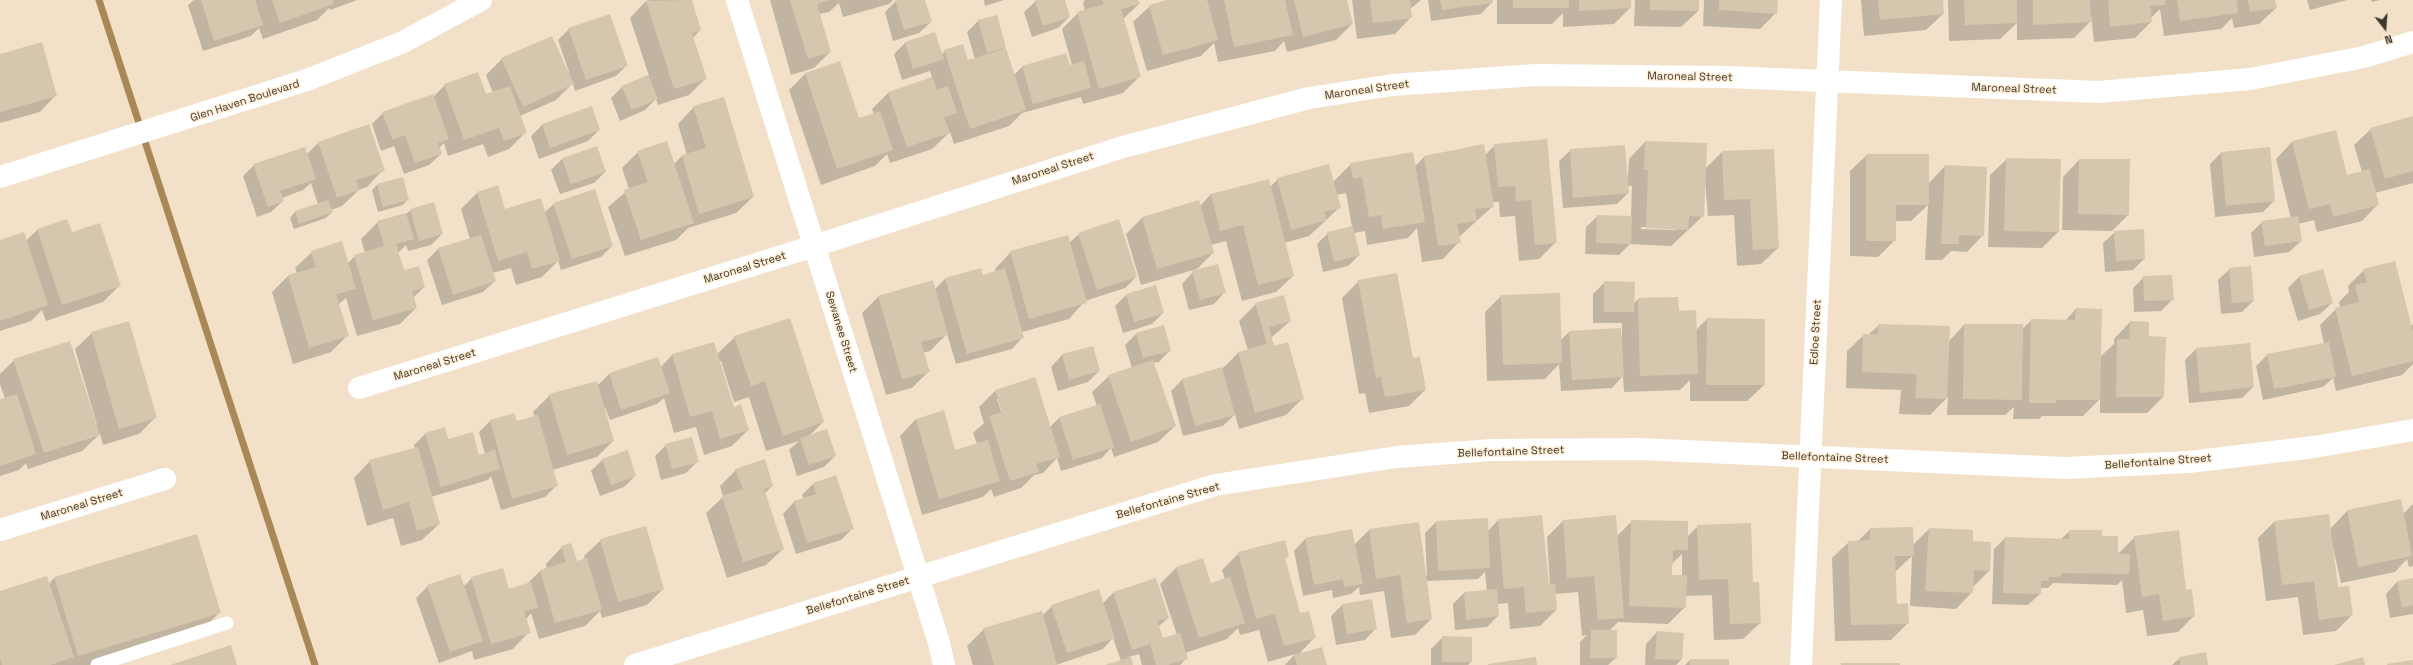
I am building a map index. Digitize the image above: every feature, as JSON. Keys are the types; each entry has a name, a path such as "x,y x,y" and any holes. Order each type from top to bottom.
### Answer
{"street":[{"name":"Glen Haven Boulevard","path":"0,177 186,120 307,80 403,42 481,0"},
{"name":"Sewanee Street","path":"737,0 939,643 944,665"},
{"name":"Edloe Street","path":"1801,665 1809,457 1829,82 1831,0"},
{"name":"Maroneal Street","path":"359,388 814,246 1123,147 1309,98 1392,85 1536,75 1726,77 2099,92 2250,79 2364,57 2413,42"},
{"name":"Bellefontaine Street","path":"635,665 1215,485 1397,457 1492,450 1632,449 2073,467 2189,462 2314,447 2413,430"},
{"name":"Maroneal Street","path":"0,530 165,479"}],"lane":[{"path":"97,665 227,623"}],"building":[{"path":"201,0 255,0 263,25 214,41"},
{"path":"272,0 333,0 334,4 280,23"},
{"path":"692,0 701,30 692,33 707,79 674,89 646,1"},
{"path":"790,0 830,0 817,4 831,52 808,59"},
{"path":"895,0 925,0 932,22 904,30"},
{"path":"1035,0 1065,0 1070,17 1043,26"},
{"path":"1102,0 1138,0 1140,4 1121,9 1141,77 1099,89 1077,12 1104,4"},
{"path":"1167,0 1207,0 1218,40 1163,55 1149,5"},
{"path":"1224,0 1285,0 1293,35 1234,47"},
{"path":"1294,0 1347,0 1353,24 1303,37"},
{"path":"1370,0 1410,0 1412,18 1373,23"},
{"path":"1440,0 1493,0 1493,3 1442,10"},
{"path":"1513,0 1569,0 1569,8 1513,8"},
{"path":"1579,0 1631,0 1631,8 1579,11"},
{"path":"1650,0 1699,0 1699,11 1650,10"},
{"path":"1719,0 1778,0 1777,14 1719,10"},
{"path":"1878,0 1943,0 1944,14 1880,20"},
{"path":"1964,0 2017,0 2017,23 1965,25"},
{"path":"2033,0 2090,0 2091,22 2033,25"},
{"path":"2108,0 2165,0 2165,5 2150,6 2152,22 2110,27"},
{"path":"2177,0 2237,0 2238,13 2180,21"},
{"path":"2248,0 2275,0 2277,8 2250,12"},
{"path":"610,14 628,66 586,80 568,28"},
{"path":"997,15 1006,47 987,53 978,20"},
{"path":"935,32 944,59 913,69 905,42"},
{"path":"552,36 574,84 523,107 501,58"},
{"path":"42,42 57,96 0,112 0,54"},
{"path":"963,44 968,60 1006,48 1026,110 970,129 944,50"},
{"path":"1066,53 1070,65 1084,61 1091,88 1033,104 1022,66"},
{"path":"840,61 859,118 880,111 893,150 837,169 805,73"},
{"path":"478,72 486,94 510,86 527,133 504,141 499,128 464,140 444,84"},
{"path":"648,75 658,99 632,110 621,86"},
{"path":"932,77 937,90 948,86 957,113 944,117 950,133 907,147 888,92"},
{"path":"433,94 449,139 438,143 442,154 415,163 405,135 393,140 382,112"},
{"path":"724,97 754,197 699,214 682,155 706,148 693,106"},
{"path":"592,106 600,130 550,148 542,124"},
{"path":"2413,116 2413,171 2385,179 2370,128"},
{"path":"369,124 385,171 356,180 359,190 337,198 318,142"},
{"path":"2336,130 2347,175 2370,169 2379,205 2333,217 2330,204 2309,209 2292,141"},
{"path":"1547,139 1557,243 1535,245 1531,200 1516,201 1515,186 1498,187 1494,144"},
{"path":"667,141 694,223 641,240 624,190 648,182 637,151"},
{"path":"1645,141 1707,143 1704,217 1689,216 1688,230 1646,228 1648,170 1644,170"},
{"path":"1484,144 1494,207 1475,209 1477,221 1457,224 1461,243 1438,246 1424,156"},
{"path":"1625,145 1629,193 1573,198 1570,149"},
{"path":"597,146 606,172 571,184 562,158"},
{"path":"305,147 316,179 280,191 284,201 268,207 253,164"},
{"path":"2270,147 2275,201 2226,206 2221,152"},
{"path":"1774,149 1779,248 1753,250 1750,199 1724,200 1722,151"},
{"path":"1413,152 1425,222 1383,229 1381,215 1369,217 1362,177 1353,179 1350,163"},
{"path":"1866,154 1929,154 1929,205 1896,205 1896,241 1866,241"},
{"path":"2006,158 2061,159 2059,232 2004,231"},
{"path":"2079,159 2130,159 2129,215 2078,214"},
{"path":"1329,164 1341,208 1324,212 1327,220 1291,230 1277,178"},
{"path":"1945,165 1987,167 1984,236 1959,235 1959,244 1941,244"},
{"path":"403,177 409,200 383,207 377,184"},
{"path":"1269,179 1294,276 1258,285 1243,225 1220,231 1211,194"},
{"path":"498,185 505,209 541,198 560,261 532,269 527,252 498,261 477,192"},
{"path":"595,189 613,246 572,259 553,203"},
{"path":"328,200 333,212 299,224 295,211"},
{"path":"1199,200 1214,253 1157,269 1142,217"},
{"path":"434,202 443,234 419,241 410,209"},
{"path":"406,213 414,239 396,244 404,270 419,266 425,287 412,291 417,308 373,320 354,255 384,246 377,221"},
{"path":"1597,215 1632,216 1631,244 1596,243"},
{"path":"2298,216 2302,241 2265,246 2261,221"},
{"path":"67,219 72,232 100,223 121,286 62,305 37,229"},
{"path":"1119,219 1137,277 1097,290 1078,233"},
{"path":"1353,226 1360,255 1334,262 1327,232"},
{"path":"2144,229 2145,259 2116,261 2114,231"},
{"path":"24,232 48,305 0,321 0,240"},
{"path":"481,235 496,281 453,295 438,248"},
{"path":"1068,235 1087,303 1029,319 1010,251"},
{"path":"342,241 356,289 336,294 349,336 309,348 288,275 316,267 311,251"},
{"path":"2395,261 2413,332 2413,361 2352,376 2335,308 2359,302 2355,285 2367,282 2363,269"},
{"path":"1218,264 1226,293 1200,300 1192,271"},
{"path":"2251,266 2254,301 2232,303 2229,268"},
{"path":"981,268 983,275 1005,268 1024,338 967,354 945,278"},
{"path":"2323,269 2333,303 2309,310 2299,276"},
{"path":"1397,273 1413,358 1420,357 1426,390 1385,397 1381,377 1376,378 1358,280"},
{"path":"2172,275 2174,300 2144,301 2143,276"},
{"path":"933,280 948,335 921,342 930,372 902,379 878,296"},
{"path":"1604,281 1635,282 1634,312 1604,312"},
{"path":"1156,285 1164,313 1134,322 1126,294"},
{"path":"1560,293 1562,363 1503,365 1501,295"},
{"path":"1284,295 1291,321 1269,327 1274,346 1288,342 1304,399 1255,413 1238,352 1267,344 1255,303"},
{"path":"1678,297 1679,311 1696,310 1698,374 1640,376 1638,298"},
{"path":"2076,308 2102,309 2100,400 2056,400 2056,403 2029,403 2031,319 2075,320"},
{"path":"790,318 824,422 783,436 765,381 751,386 734,336"},
{"path":"1707,318 1765,319 1765,385 1706,385"},
{"path":"129,321 157,418 119,429 91,332"},
{"path":"2130,321 2149,322 2149,336 2166,337 2164,397 2116,397 2117,339 2129,339"},
{"path":"1878,324 1950,326 1947,399 1915,398 1917,374 1862,372 1863,334 1878,334"},
{"path":"1964,324 2023,324 2022,400 1963,399"},
{"path":"1164,325 1171,351 1143,358 1136,333"},
{"path":"1621,328 1624,377 1572,380 1569,331"},
{"path":"70,341 100,435 44,453 13,359"},
{"path":"714,342 734,407 741,404 749,430 720,439 712,411 690,417 672,354"},
{"path":"2329,342 2336,377 2274,389 2267,354"},
{"path":"2250,343 2254,387 2200,393 2196,348"},
{"path":"1093,346 1100,371 1069,380 1062,354"},
{"path":"658,357 670,393 621,410 609,373"},
{"path":"1153,360 1176,426 1131,442 1108,375"},
{"path":"1222,367 1235,415 1195,426 1182,379"},
{"path":"1035,377 1060,457 1036,464 1039,472 1010,481 989,416 1002,412 995,390"},
{"path":"597,381 614,441 567,455 549,394"},
{"path":"17,394 36,454 0,466 0,399"},
{"path":"1100,404 1114,447 1073,460 1059,417"},
{"path":"944,410 955,450 988,440 1000,481 939,499 916,419"},
{"path":"514,413 517,421 538,415 558,486 512,499 490,420"},
{"path":"445,427 448,439 473,432 479,455 495,450 500,469 441,487 425,433"},
{"path":"827,429 836,456 809,465 800,438"},
{"path":"692,437 699,462 672,469 665,444"},
{"path":"418,447 440,524 417,531 409,502 383,510 369,460"},
{"path":"628,450 636,476 611,485 602,459"},
{"path":"765,459 773,486 764,489 784,549 743,562 722,496 743,489 735,469"},
{"path":"836,475 854,529 807,543 794,501 816,494 813,483"},
{"path":"2401,499 2412,556 2358,567 2347,510"},
{"path":"2329,514 2338,587 2349,586 2353,615 2319,620 2314,581 2282,585 2274,521"},
{"path":"1542,515 1549,584 1555,584 1557,610 1526,613 1524,587 1504,589 1498,519"},
{"path":"1616,515 1624,618 1598,620 1594,576 1567,578 1563,520"},
{"path":"1488,518 1490,568 1438,571 1436,521"},
{"path":"1631,520 1688,521 1688,550 1673,550 1672,575 1687,575 1686,608 1629,606"},
{"path":"1419,522 1432,619 1407,623 1400,575 1376,579 1369,529"},
{"path":"1751,523 1753,582 1759,582 1761,623 1730,624 1728,579 1699,580 1697,525"},
{"path":"646,526 664,589 618,602 600,539"},
{"path":"1913,527 1914,556 1895,556 1897,604 1908,603 1909,624 1851,625 1848,541 1870,540 1870,528"},
{"path":"1929,528 1973,530 1973,541 1991,542 1990,571 1974,570 1973,593 1925,591"},
{"path":"1352,529 1363,584 1344,587 1343,579 1314,585 1305,538"},
{"path":"2069,530 2102,530 2102,536 2118,536 2118,554 2130,554 2129,574 2061,573 2061,577 2049,577 2049,581 2041,581 2041,594 2003,593 2005,537 2069,539"},
{"path":"2179,530 2186,590 2192,589 2195,616 2163,621 2159,594 2142,597 2134,536"},
{"path":"197,534 221,613 78,656 54,577"},
{"path":"1285,540 1289,556 1285,558 1300,613 1309,611 1316,638 1284,646 1275,614 1256,619 1238,552"},
{"path":"571,543 577,561 587,558 602,610 555,623 540,570 566,562 561,546"},
{"path":"1203,558 1211,583 1230,577 1245,623 1199,638 1176,567"},
{"path":"503,568 509,589 531,582 538,608 524,611 531,633 491,644 471,577"},
{"path":"460,574 483,641 450,652 427,585"},
{"path":"47,576 74,657 50,665 2,665 0,658 0,591"},
{"path":"1156,578 1169,618 1157,621 1163,638 1180,633 1188,659 1168,665 1156,665 1150,644 1132,650 1113,592"},
{"path":"2413,578 2413,605 2402,608 2397,581"},
{"path":"1099,589 1115,638 1067,653 1051,605"},
{"path":"1497,589 1499,616 1466,620 1464,592"},
{"path":"1372,599 1377,629 1347,634 1342,604"},
{"path":"1042,611 1057,665 994,665 983,628"},
{"path":"1591,630 1617,630 1617,658 1590,658"},
{"path":"1657,631 1684,633 1682,660 1655,659"},
{"path":"1442,636 1472,637 1472,662 1442,662"},
{"path":"231,645 237,665 170,665"},
{"path":"1322,647 1327,665 1297,665 1294,655"},
{"path":"2206,652 2208,665 2180,665 2179,657"},
{"path":"1131,657 1133,665 1105,665"},
{"path":"1536,657 1537,665 1488,665 1488,664"},
{"path":"2363,657 2365,665 2334,665"},
{"path":"1690,659 1729,659 1729,665 1690,665"},
{"path":"2413,660 2413,665 2387,665 2387,664"},
{"path":"1841,663 1900,663 1900,665 1841,665"}],"waterway":[{"path":"99,0 315,665"}]}
